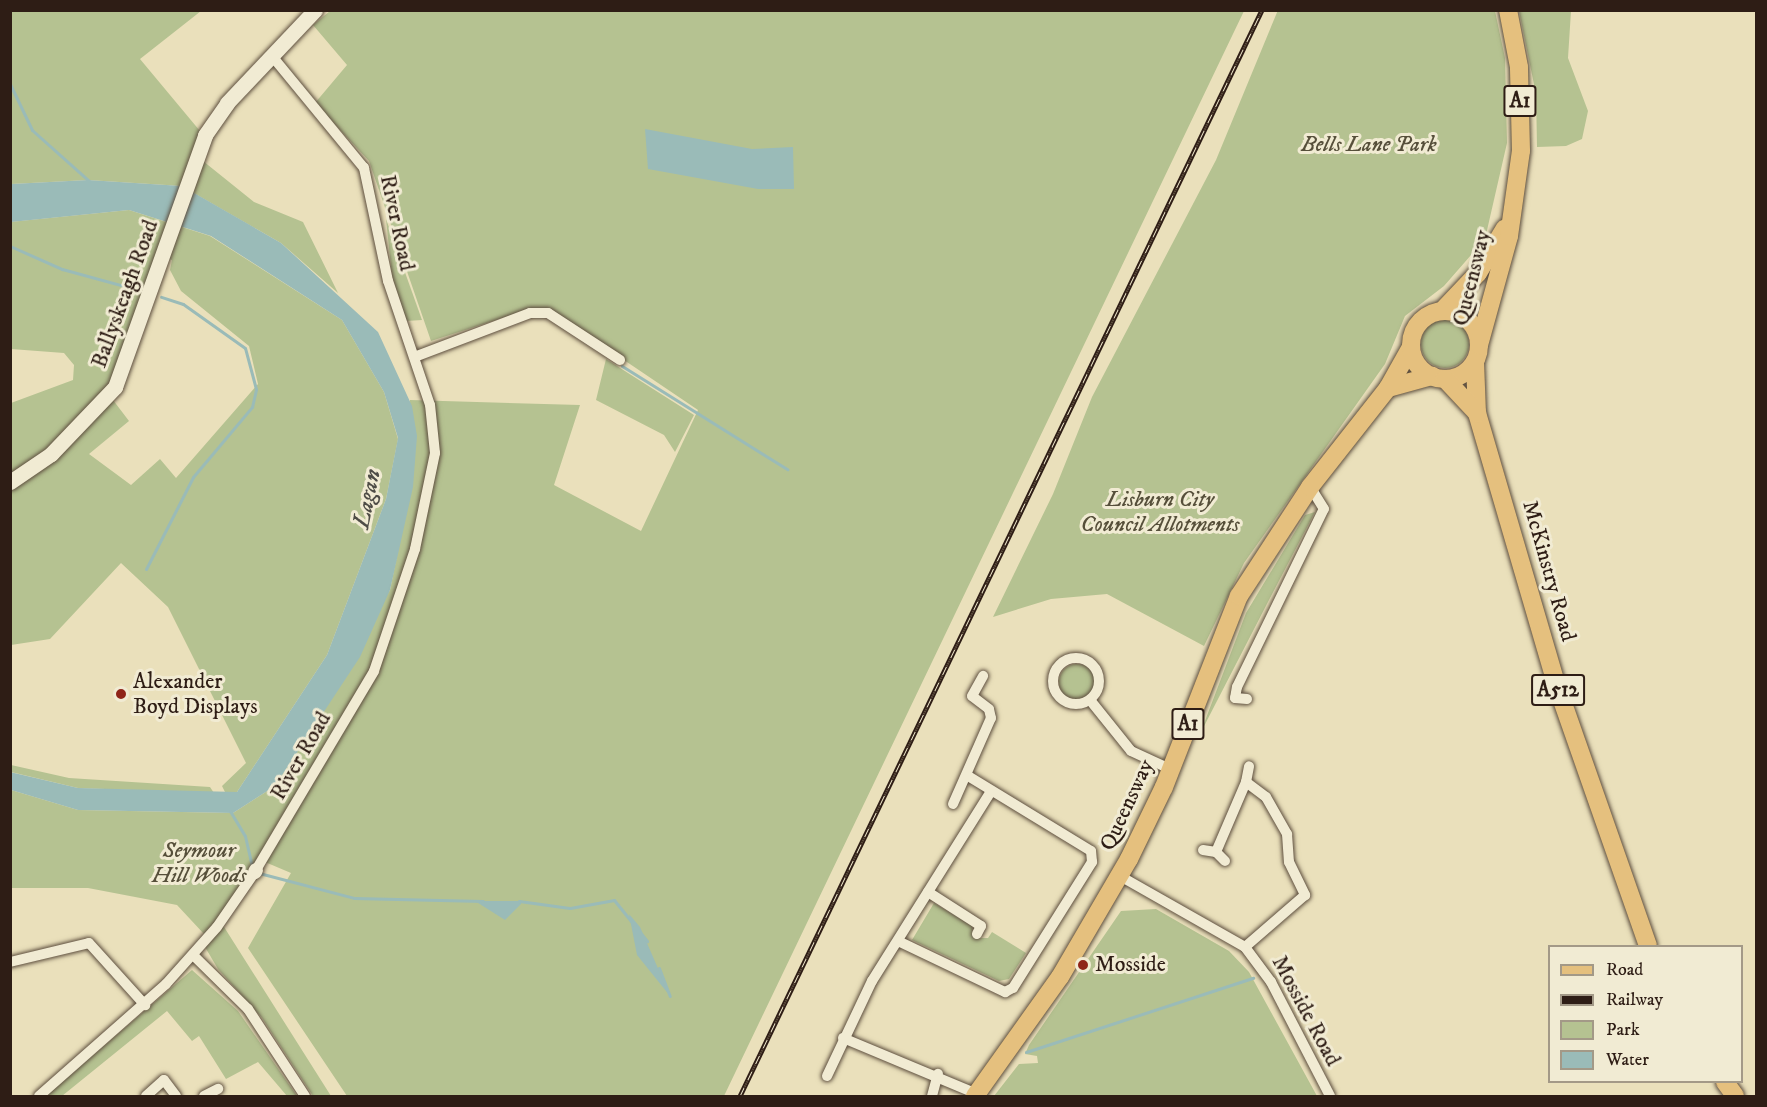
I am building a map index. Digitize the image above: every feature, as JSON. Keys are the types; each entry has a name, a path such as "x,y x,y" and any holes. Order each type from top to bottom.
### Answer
{"main road":[{"name":"Ballyskeagh Road","path":"10,482 51,454 115,387 156,282 200,150 227,103 315,10"},
{"name":"Queensway","path":"1477,354 1495,302 1521,151 1519,67 1508,10"},
{"name":"Queensway","path":"1442,311 1478,273 1510,222"},
{"name":"A1","path":"1411,347 1423,319 1442,311"},
{"path":"1388,388 1438,377 1477,354 1464,316 1442,311"},
{"name":"Queensway","path":"976,1095 1060,977 1120,876 1170,769 1239,596 1310,487 1388,388 1411,347"},
{"path":"1411,347 1417,364 1438,377"},
{"name":"McKinstry Road","path":"1477,354 1477,413 1563,707 1648,945"},
{"name":"McKinstry Road","path":"1438,377 1477,413"},
{"path":"1726,1083 1734,1096"}],"street":[{"name":"River Road","path":"39,1096 145,1005 194,955 255,871 374,671 415,549 435,453 417,356 390,290 364,168 272,56"},
{"path":"417,356 530,313 548,313 620,360"},
{"path":"1247,699 1235,698 1237,687 1324,508 1310,487"},
{"path":"1074,657 1094,666 1100,680 1090,700 1072,704 1059,697 1053,684 1060,663 1074,657"},
{"path":"954,804 991,718 989,709 972,696 983,676"},
{"path":"1090,700 1131,751 1170,769"},
{"path":"1216,852 1246,782 1249,766"},
{"path":"898,940 1005,992 1013,988 1092,862 1091,851 968,776"},
{"path":"1245,947 1305,895 1289,862 1287,834 1266,797 1246,782"},
{"path":"827,1076 843,1038 898,940 991,791"},
{"path":"1203,850 1216,852 1226,861"},
{"name":"Mosside Road","path":"1120,876 1245,947 1271,982 1330,1096"},
{"path":"928,892 981,926 977,934"},
{"path":"10,962 89,943 145,1005"},
{"path":"194,955 248,1009 305,1096"},
{"path":"843,1038 904,1066 938,1074 976,1095"},
{"path":"932,1096 938,1074"},
{"path":"146,1096 164,1080 176,1096"},
{"path":"204,1096 218,1089"}],"green space":[{"name":"Bells Lane Park","path":"1278,10 1495,11 1505,58 1507,143 1485,239 1444,286 1405,316 1385,364 1244,563 1204,646 1107,594 1051,599 993,617 1053,494 1092,397 1216,160"},
{"path":"11,11 201,11 140,59 200,131 182,186 88,180 11,184"},
{"name":"Seymour Hill Woods","path":"330,11 1244,11 724,1096 347,1096 248,948 291,873 265,862 219,919 331,1096 313,1096 262,1018 218,969 205,947 210,943 204,934 177,905 88,888 11,888 11,790 78,810 233,813 275,786 390,590 400,541 410,400 580,405 554,485 641,531 698,410 550,310 530,309 431,341 369,161 315,103 347,65 313,25"},
{"path":"1519,11 1571,11 1568,58 1588,111 1582,139 1566,146 1537,147 1536,94"},
{"path":"203,161 254,202 303,222 338,293 281,243 192,192"},
{"path":"129,210 210,236 342,320 384,392 398,439 386,499 327,655 237,792 225,792 222,786 246,763 168,607 121,563 50,639 11,645 10,488 113,400 129,421 89,454 131,485 160,459 176,478 258,384 249,346 181,291 170,270 172,260 158,256 111,383 46,452 11,476 11,403 73,380 74,365 64,353 11,349 10,222"},
{"path":"386,219 422,320 406,321 392,276"},
{"path":"1445,320 1462,327 1469,344 1462,361 1445,368 1428,361 1421,344 1428,327"},
{"path":"606,359 694,415 675,452 664,435 596,400"},
{"path":"1315,512 1200,734 1246,613 1305,515"},
{"path":"1077,664 1089,670 1095,682 1089,694 1077,700 1065,694 1059,682 1065,670"},
{"path":"11,765 69,778 210,787 214,793 78,788 11,772"},
{"path":"934,903 972,926 974,938 988,938 992,932 1026,953 1009,979 999,981 912,940"},
{"path":"1156,909 1229,951 1249,972 1317,1096 994,1096 1019,1064 1038,1063 1037,1056 1025,1054 1029,1045 1121,911"},
{"path":"192,970 238,1011 297,1096 287,1096 258,1062 226,1079 199,1036 192,1041 167,1011 62,1096 46,1096"}],"water":[{"path":"645,129 752,149 793,147 794,189 758,189 648,169"},
{"path":"88,180 182,186 281,243 378,332 412,406 417,436 413,487 390,590 360,657 275,786 233,813 78,810 11,790 10,772 78,788 237,792 327,655 386,499 398,438 384,392 342,320 211,236 129,210 11,222 11,184"},
{"path":"475,901 521,901 521,904 505,920"},
{"path":"629,914 640,927 670,996 637,955"}],"waterway":[{"path":"10,84 32,130 89,181"},
{"path":"10,246 62,269 139,290"},
{"path":"146,569 193,477 252,407 256,389 245,348 183,304 161,297"},
{"path":"622,366 787,469"},
{"path":"230,811 245,836 252,867"},
{"path":"259,873 354,898 483,901"},
{"path":"519,901 570,908 614,900 647,941"},
{"path":"659,968 670,996"},
{"path":"1026,1052 1253,978"}],"railway":[{"path":"740,1096 1262,10"}],"place":[{"name":"Alexander Boyd Displays","path":"121,694"},
{"name":"Mosside","path":"1083,965"}],"water label":[{"name":"Lagan","path":"368,499"}],"park label":[{"name":"Lisburn City Council Allotments","path":"1160,512"}]}
